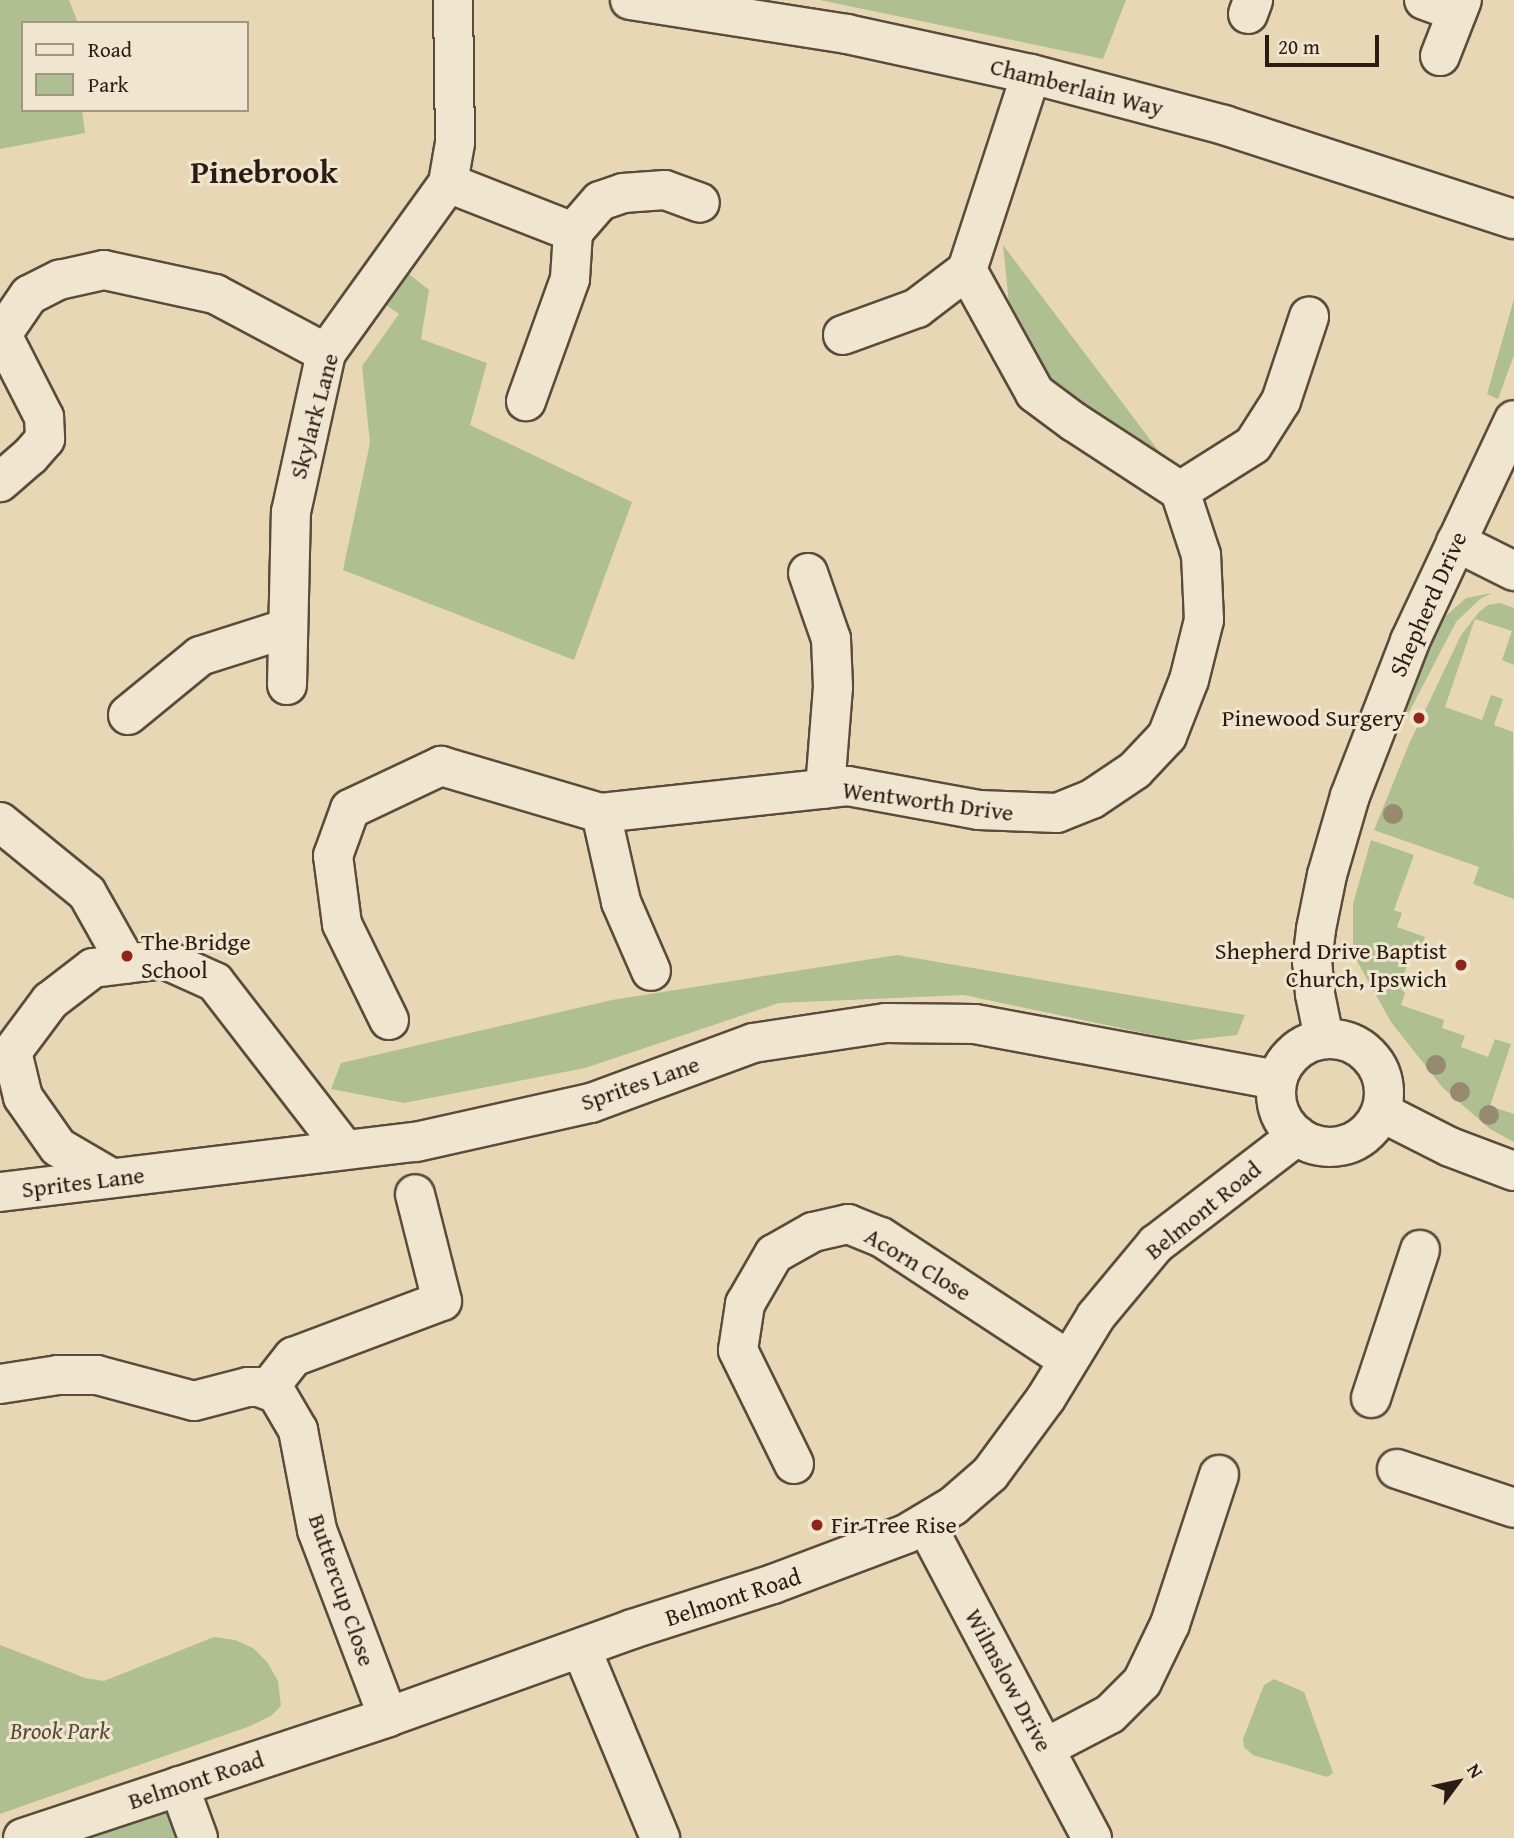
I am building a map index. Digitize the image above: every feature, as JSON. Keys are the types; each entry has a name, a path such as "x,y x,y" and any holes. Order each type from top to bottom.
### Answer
{"street":[{"name":"Skylark Lane","path":"287,685 291,512 326,353 448,183 456,143 453,0"},
{"name":"Chamberlain Way","path":"630,0 847,34 1031,74 1224,125 1514,219"},
{"path":"1440,56 1448,4"},
{"path":"843,335 917,308 967,270 1031,74"},
{"path":"448,183 573,232"},
{"path":"526,401 570,278 573,232 600,201 623,193 664,190 700,204"},
{"path":"0,482 45,439 44,417 1,332 29,295 59,280 104,270 215,294 326,353"},
{"path":"967,270 1035,393 1073,422 1180,491 1253,445 1281,401 1309,317"},
{"name":"Shepherd Drive","path":"1324,1038 1312,962 1327,875 1371,736 1455,542 1514,420"},
{"name":"Wentworth Drive","path":"389,1020 342,924 333,856 350,809 441,766 601,813 848,786 979,810 1057,813 1092,799 1135,770 1167,736 1189,680 1204,620 1201,555 1180,491"},
{"path":"1455,542 1514,571"},
{"path":"808,573 831,639 833,687 825,789"},
{"path":"128,715 200,656 288,628"},
{"path":"601,813 621,902 651,971"},
{"path":"0,822 87,893 127,964"},
{"path":"111,1178 58,1147 23,1097 12,1052 50,1001 93,968 164,959 215,982 344,1149"},
{"name":"Sprites Lane","path":"0,1192 58,1188 111,1178 416,1142 591,1103 753,1043 886,1023 975,1024 1277,1080"},
{"path":"1324,1038 1351,1042 1373,1059 1384,1085 1381,1112 1367,1133 1345,1145 1320,1146 1297,1136 1288,1127 1277,1105 1277,1080 1283,1065 1293,1052 1308,1043 1324,1038"},
{"path":"1381,1112 1450,1147 1514,1171"},
{"name":"Belmont Road","path":"23,1838 388,1717 843,1559 883,1545 925,1523 966,1496 990,1474 1024,1430 1113,1294 1156,1244 1297,1136"},
{"path":"0,1384 58,1376 97,1375 194,1401 248,1387 268,1390 293,1357 442,1301 415,1194"},
{"name":"Acorn Close","path":"794,1464 738,1350 745,1304 774,1254 813,1232 848,1224 881,1237 1068,1360"},
{"path":"1371,1398 1420,1250"},
{"name":"Buttercup Close","path":"268,1390 283,1401 299,1430 317,1530 388,1717"},
{"path":"1396,1469 1514,1508"},
{"path":"1045,1748 1110,1714 1133,1693 1152,1667 1219,1475"},
{"name":"Wilmslow Drive","path":"925,1523 1091,1838"},
{"path":"581,1648 660,1838"},
{"path":"179,1786 198,1838"}],"green space":[{"path":"0,0 69,0 77,21 21,21 21,112 82,112 85,133 0,149"},
{"path":"820,0 1126,0 1103,59"},
{"path":"1003,245 1161,454 1117,435 1048,390 1011,323"},
{"path":"399,266 429,290 421,339 487,363 470,425 632,502 574,660 343,570 370,443 362,366 399,314 375,297"},
{"path":"1514,299 1514,355 1498,399 1487,394"},
{"path":"1492,593 1480,599 1456,622 1405,720 1400,717 1441,620 1466,598"},
{"path":"1500,603 1514,608 1514,665 1502,660 1512,631 1475,619 1445,707 1482,720 1491,695 1503,699 1494,725 1513,732 1514,899 1473,884 1479,867 1374,830 1409,744 1461,635 1479,612 1488,605"},
{"path":"1371,840 1414,855 1394,910 1402,913 1397,927 1425,937 1419,956 1411,954 1404,974 1411,977 1401,1005 1444,1020 1442,1028 1465,1036 1461,1047 1488,1057 1495,1039 1511,1044 1490,1106 1514,1114 1514,1142 1490,1129 1443,1088 1391,1022 1357,961 1353,942 1353,904"},
{"path":"897,955 1245,1015 1237,1035 1182,1041 964,995 779,1003 585,1068 404,1103 331,1089 341,1063 612,1000"},
{"name":"Brook Park","path":"214,1637 235,1640 253,1648 267,1662 278,1681 281,1706 271,1716 250,1726 0,1814 0,1645 85,1678 104,1681"},
{"path":"1274,1679 1304,1692 1333,1773 1327,1777 1253,1755 1244,1747 1243,1739 1264,1685"},
{"path":"179,1786 198,1838 23,1838"}],"place":[{"name":"Pinewood Surgery","path":"1419,718"},
{"name":"The Bridge School","path":"127,956"},
{"name":"Shepherd Drive Baptist Church, Ipswich","path":"1461,965"},
{"name":"Fir Tree Rise","path":"817,1525"}],"district":[{"name":"Pinebrook","path":"264,172"}]}
